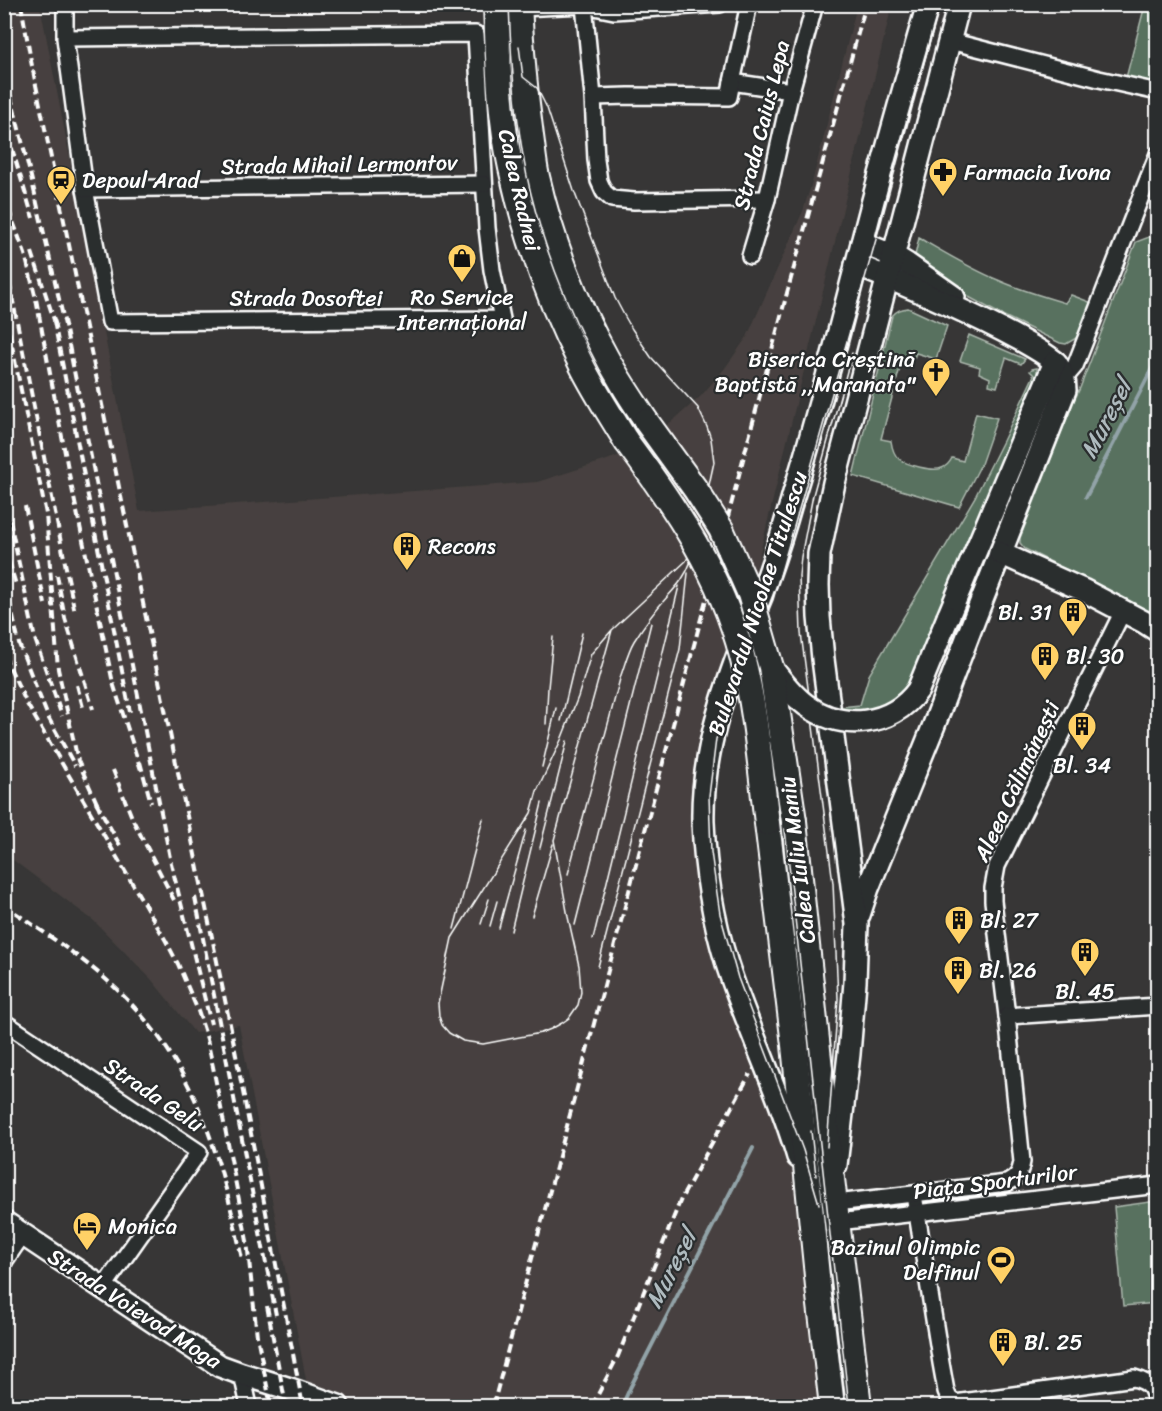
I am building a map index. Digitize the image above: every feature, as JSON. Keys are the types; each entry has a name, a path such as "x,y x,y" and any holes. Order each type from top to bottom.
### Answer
{"main road":[{"name":"Calea Radnei","path":"496,4 499,83 511,167 528,236 582,367"},
{"name":"Bulevardul Nicolae Titulescu","path":"928,4 794,494 768,575 723,696 710,746 704,797 703,822 707,871 718,932 727,964 787,1119 812,1202 820,1214 829,1220 836,1204 855,982 857,924 823,659 818,585 819,554 837,472 959,4"},
{"name":"Calea Radnei","path":"520,6 526,104 537,176 563,262 580,304 606,357"},
{"path":"862,243 907,264 997,328"},
{"path":"856,265 997,328 1032,347 1059,369 1065,390 868,888 857,924"},
{"name":"Calea Iuliu Maniu","path":"606,357 646,421 721,529 750,594 771,667 794,821 859,1407"},
{"name":"Calea Iuliu Maniu","path":"582,367 626,441 663,490 688,530 732,621 742,656 753,711 794,1045 832,1407"},
{"path":"771,667 801,701 819,713 845,721 875,719 895,712 911,700 918,690 948,617 1059,369"},
{"path":"1000,553 1064,581 1158,631"},
{"name":"Strada Voievod Moga","path":"4,1222 220,1366 338,1407"}],"street":[{"path":"64,4 65,38 85,189"},
{"path":"520,6 584,5 614,11 720,4"},
{"path":"593,97 729,97 735,82 749,4"},
{"name":"Strada Caius Lepa","path":"750,256 767,200 790,91 815,4"},
{"path":"584,5 593,97 596,160 599,181 604,192 612,199 634,201 767,200"},
{"path":"65,38 476,34 484,184"},
{"path":"950,41 1158,92"},
{"path":"735,82 790,91"},
{"path":"1059,369 1070,373 1075,366 1158,154"},
{"name":"Strada Mihail Lermontov","path":"85,189 484,184"},
{"name":"Strada Dosoftei","path":"85,189 110,322 502,319 492,270 484,184"},
{"name":"Aleea Călimănești","path":"1007,1017 993,901 994,881 998,866 1123,611"},
{"path":"1007,1017 1158,1006"},
{"name":"Piața Sporturilor","path":"836,1204 1007,1183 1015,1179 1021,1171 1022,1162 1007,1017"},
{"name":"Strada Gelu","path":"4,1022 199,1152 103,1288"},
{"name":"Piața Sporturilor","path":"836,1204 917,1213 1158,1185"},
{"path":"914,1195 940,1363 946,1391 951,1401 955,1403 1134,1378 1151,1386 1155,1395 1156,1407"},
{"path":"4,1262 23,1234"},
{"path":"242,1374 249,1407"}],"shaded area":[{"path":"5,5 40,5 139,511 537,482 626,453 644,443 701,396 747,337 803,211 857,5 892,5 755,574 716,687 698,841 793,1151 818,1406 311,1406 239,1025 195,1033 151,979 94,921 5,854"}],"green space":[{"path":"1145,5 1157,5 1157,87 1126,78"},
{"path":"1157,234 1157,618 1137,605 1025,549 1020,543 1020,538 1136,242"},
{"path":"919,238 978,271 1015,287 1065,303 1071,295 1092,303 1078,337 1066,344 1060,343 956,290 914,260"},
{"path":"908,308 947,326 936,359 916,353 914,358 909,357 908,362 902,360 881,439 891,441 897,457 908,464 938,469 945,466 952,458 963,461 976,413 997,418 981,464 959,507 853,476 892,316 899,310"},
{"path":"969,335 1025,359 1021,364 1006,358 997,387 989,385 990,378 979,373 980,367 960,361"},
{"path":"1037,368 1037,378 911,684 895,703 867,712 843,712 841,707 860,705 869,675 975,497 1034,375 1030,371"},
{"path":"1157,1201 1157,1303 1123,1306 1114,1207"}],"waterway":[{"name":"Mureșel","path":"1086,497 1158,357"},
{"name":"Mureșel","path":"622,1406 753,1148"}],"tram line":[{"path":"509,4 513,76 522,148 531,194 555,270 599,369 631,421 691,507 719,555 742,605 760,661 784,818 849,1406"},
{"path":"819,1204 803,1150 738,978 720,914 711,852 709,796 716,739 773,600 881,222 940,4"},
{"path":"519,46 523,77 537,88 547,108 574,191 615,298 651,357 698,408 707,427 714,462 700,526"},
{"path":"827,1147 838,999 833,883 801,633 799,576 813,495 852,353"},
{"path":"612,630 554,840 579,966 581,992 578,1005 569,1018 541,1033 483,1044 463,1041 449,1033 442,1025 439,1016 438,1003 452,938 531,813 537,791 578,697 591,654 612,630 686,561 698,536"},
{"path":"568,874 628,653 646,623 681,580 691,561"},
{"path":"598,967 680,649 688,573"},
{"path":"593,939 679,586"},
{"path":"575,925 651,623"},
{"path":"561,721 582,633"},
{"path":"546,724 553,637"},
{"path":"542,767 556,708"},
{"path":"540,848 567,741"},
{"path":"511,931 542,803"},
{"path":"454,929 483,819"},
{"path":"499,928 526,830"},
{"path":"532,916 553,844"},
{"path":"481,924 489,899"},
{"path":"490,926 497,901"},
{"path":"811,1131 816,1176"}],"railway":[{"path":"21,4 231,1029 303,1406"},
{"path":"493,1406 787,293 866,4"},
{"path":"4,69 65,325 171,863 211,1024"},
{"path":"4,122 33,218"},
{"path":"4,197 25,254 36,299 69,474 113,683 141,770"},
{"path":"32,252 56,326"},
{"path":"4,256 75,613"},
{"path":"4,306 46,514 58,669 78,761 100,810"},
{"path":"54,321 130,712"},
{"path":"25,506 45,604"},
{"path":"7,507 35,639 62,716"},
{"path":"9,561 16,585"},
{"path":"57,575 65,618 93,709"},
{"path":"4,576 19,644 48,717 75,766"},
{"path":"4,655 27,704 166,941 198,1011 213,1067 247,1241 257,1336 271,1406"},
{"path":"77,685 84,711"},
{"path":"140,762 151,803"},
{"path":"113,770 133,820 174,900"},
{"path":"96,802 122,849"},
{"path":"195,897 276,1315"},
{"path":"4,905 59,943 111,984 140,1013 164,1044 184,1076 213,1145 234,1220 242,1259"},
{"path":"592,1406 618,1356 681,1199 750,1074"},
{"path":"267,1306 286,1406"}],"place":[{"name":"Farmacia Ivona","path":"943,198"},
{"name":"Depoul Arad","path":"61,206"},
{"name":"Ro Service Internațional","path":"462,284"},
{"name":"Biserica Creștină Baptistă ,,Maranata\"","path":"936,398"},
{"name":"Recons","path":"407,572"},
{"name":"Bl. 31","path":"1073,638"},
{"name":"Bl. 30","path":"1045,682"},
{"name":"Bl. 34","path":"1082,752"},
{"name":"Bl. 27","path":"959,946"},
{"name":"Bl. 45","path":"1085,978"},
{"name":"Bl. 26","path":"958,996"},
{"name":"Monica","path":"87,1252"},
{"name":"Bazinul Olimpic Delfinul","path":"1001,1286"},
{"name":"Bl. 25","path":"1003,1368"}]}
